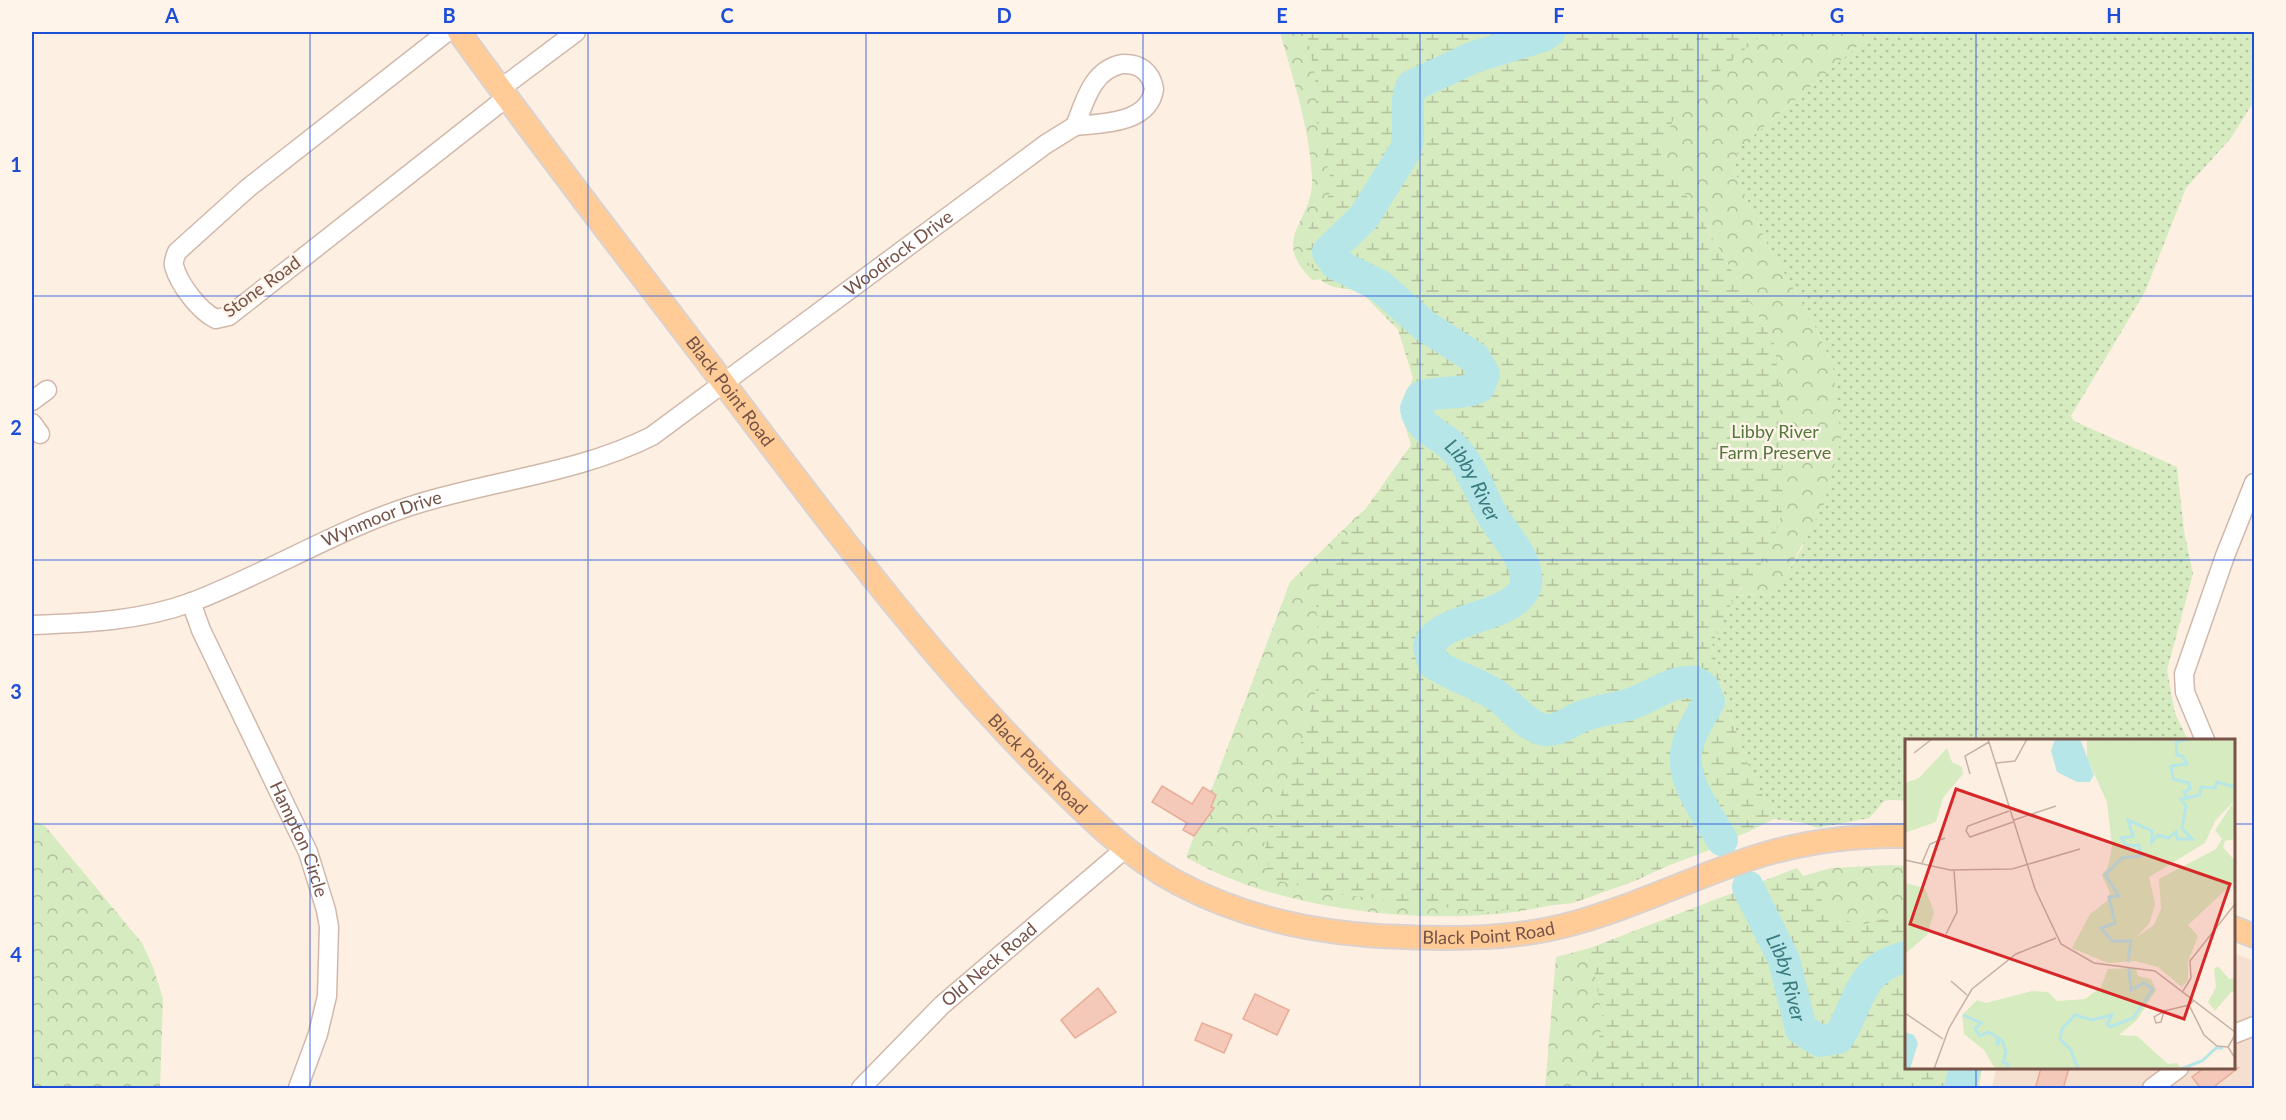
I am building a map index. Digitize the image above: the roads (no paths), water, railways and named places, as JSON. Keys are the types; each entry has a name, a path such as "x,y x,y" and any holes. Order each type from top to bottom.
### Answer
{"main road":[{"name":"Black Point Road","path":"459,32 844,542 952,674 1069,798 1126,848 1169,878 1229,907 1272,920 1321,929 1389,936 1511,935 1570,924 1778,851 1845,838 1905,836"},
{"path":"2235,928 2254,936"}],"street":[{"name":"Stone Road","path":"447,32 248,188 177,252 174,267 181,281 204,311 216,319 229,316 576,32"},
{"name":"Woodrock Drive","path":"723,382 1046,144 1075,126"},
{"name":"Wynmoor Drive","path":"32,625 120,619 191,602 416,504 623,450 651,436 723,382"},
{"path":"32,401 47,390"},
{"path":"2204,739 2185,692 2184,674 2225,556 2254,483"},
{"name":"Hampton Circle","path":"191,602 201,630 305,844 322,896 329,927 327,996 318,1034 298,1089"},
{"name":"Old Neck Road","path":"861,1089 942,1005 1126,848"},
{"path":"2235,1034 2254,1026"},
{"path":"2152,1089 2178,1069"}],"waterway":[{"name":"Libby River","path":"1549,32 1543,36 1474,57 1412,86 1408,102 1408,135 1405,151 1364,217 1328,252 1336,264 1380,286 1425,326 1475,358 1484,374 1479,387 1421,397 1416,409 1423,424 1454,448 1466,464 1494,518 1519,555 1525,570 1525,586 1517,598 1504,607 1451,627 1437,635 1429,646 1433,663 1489,691 1503,700 1526,721 1545,730 1560,727 1589,714 1630,704 1672,685 1695,682 1703,687 1709,701 1688,744 1687,769 1695,794 1722,840"},
{"name":"Libby River","path":"1748,887 1784,960 1801,1029 1820,1041 1838,1038 1869,979 1890,962 1905,957"},
{"name":"Libby River","path":"1960,1088 1965,1069"}],"park label":[{"name":"Libby River Farm Preserve","path":"1775,442"}]}
